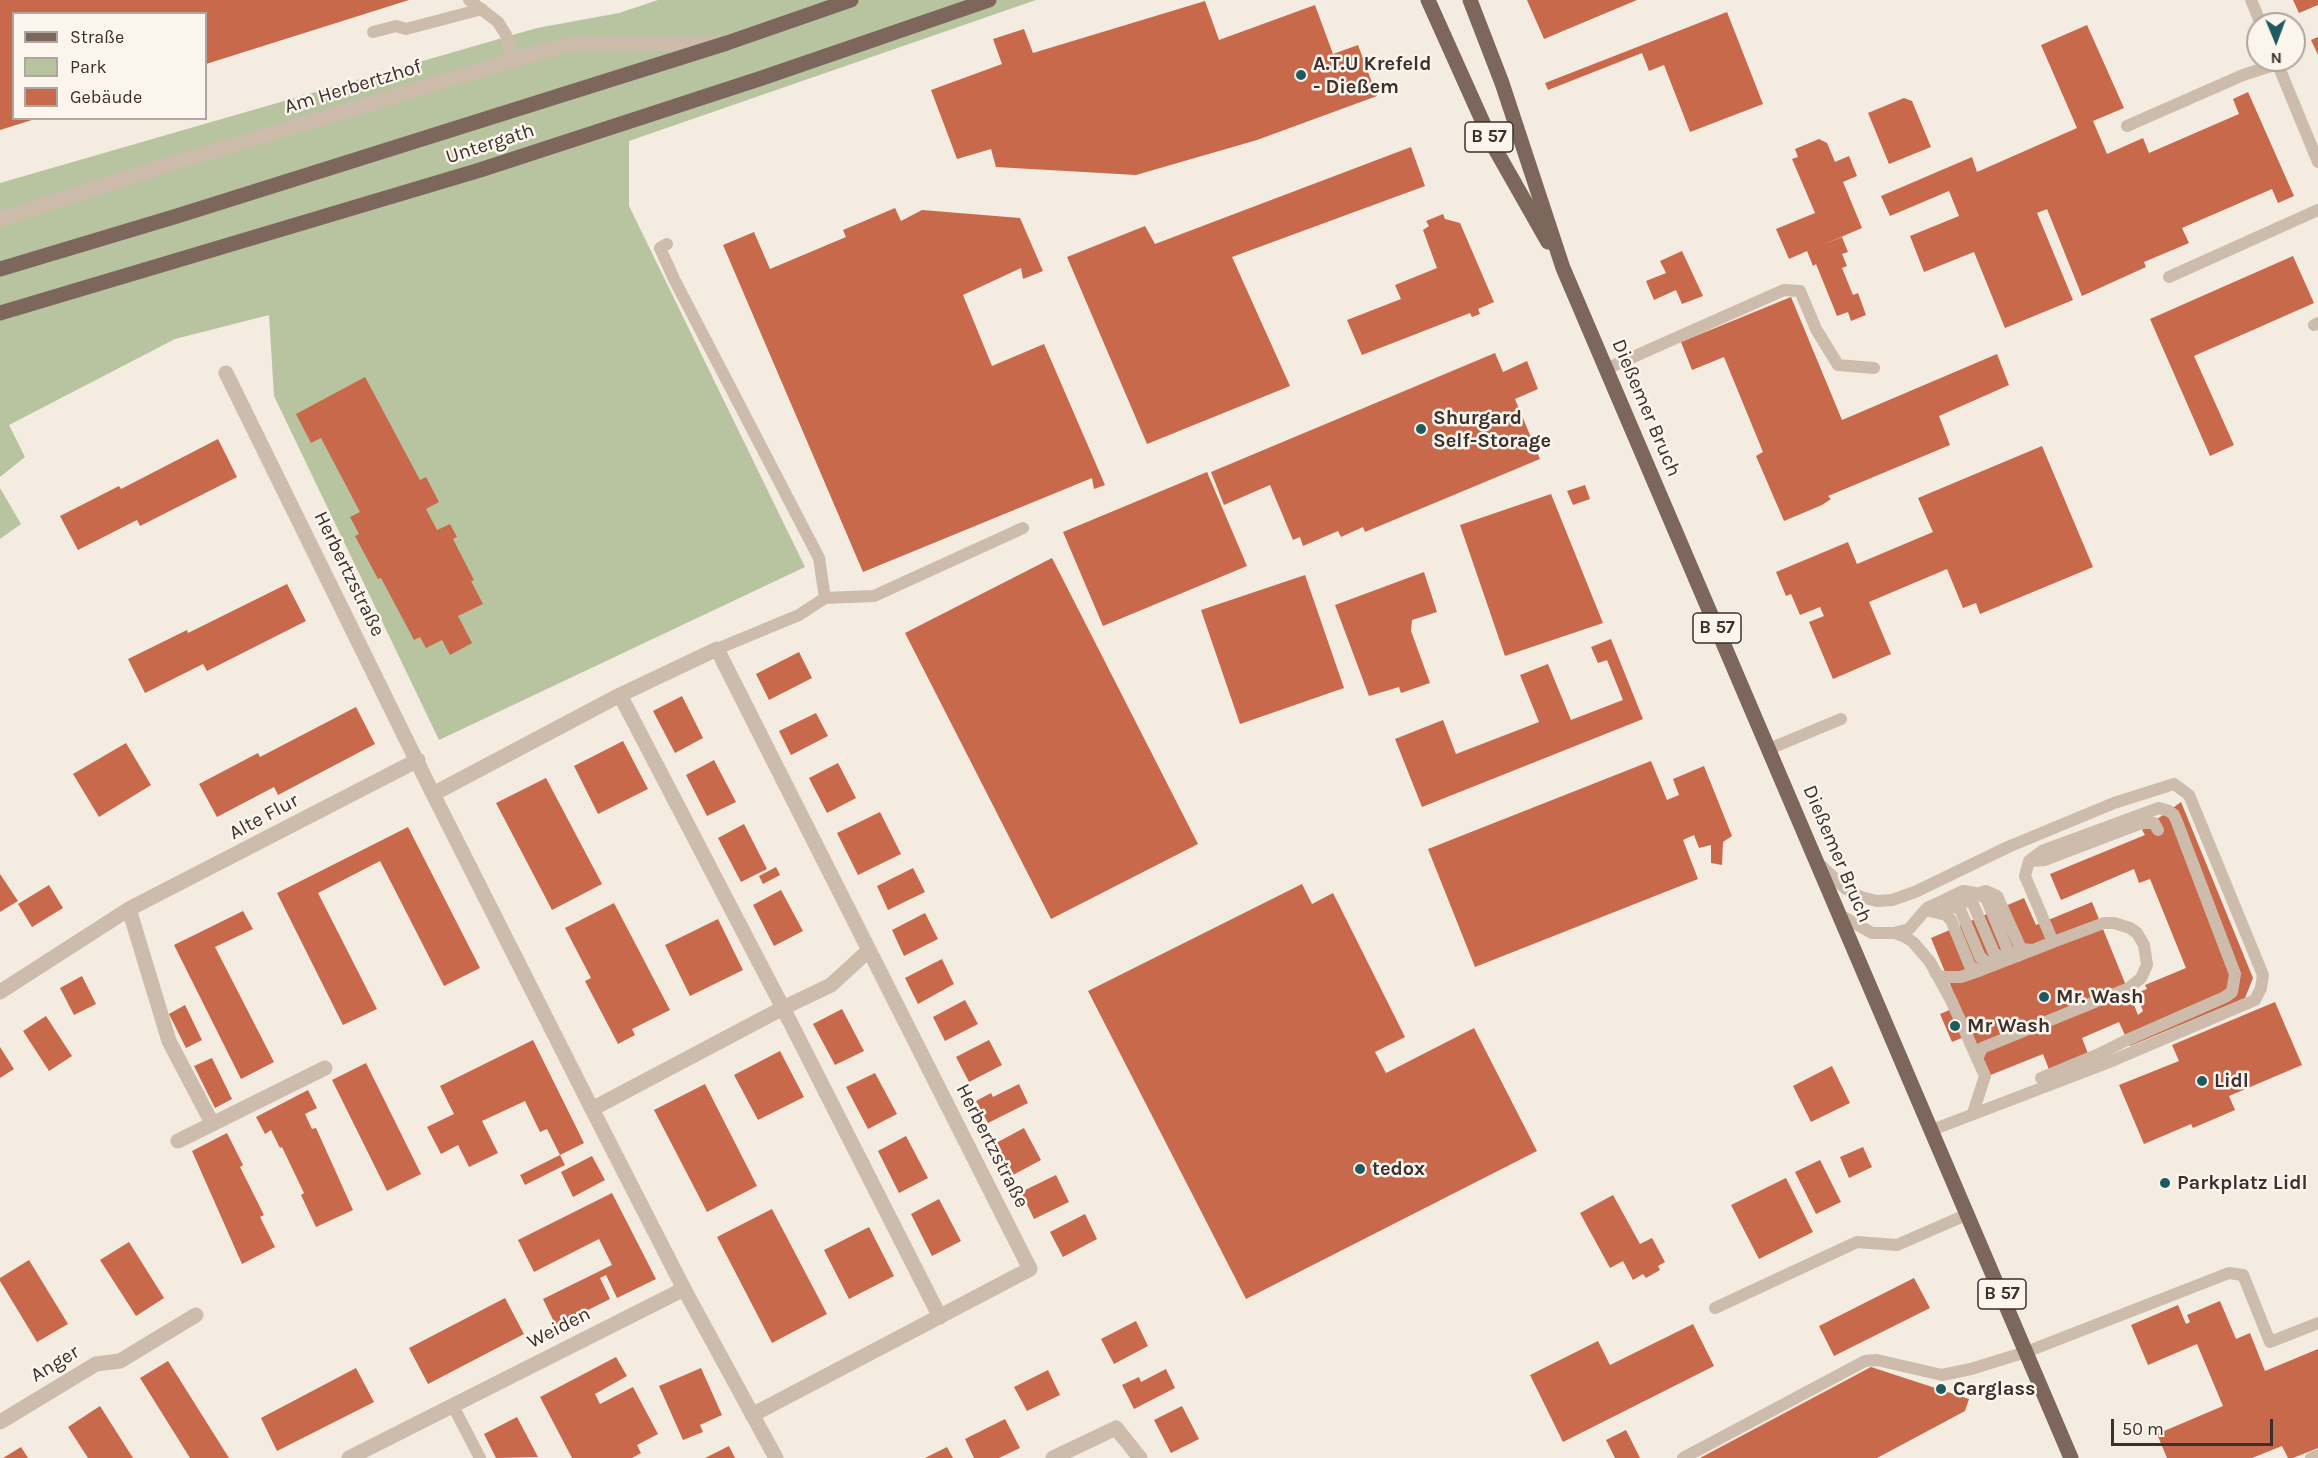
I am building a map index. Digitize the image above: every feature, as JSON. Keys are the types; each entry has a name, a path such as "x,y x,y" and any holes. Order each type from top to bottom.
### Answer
{"main road":[{"name":"Untergath","path":"0,269 177,216 727,43 850,0"},
{"name":"Untergath","path":"0,313 480,170 762,78 988,0"},
{"name":"Dießemer Bruch","path":"1428,0 1494,147 1563,268"},
{"name":"Dießemer Bruch","path":"1470,0 1502,82 1563,268 2071,1458"}],"street":[{"name":"Am Herbertzhof","path":"0,219 161,167 514,60 581,43 727,43"},
{"name":"Herbertzstraße","path":"226,373 433,794 592,1109 684,1289 776,1458"},
{"name":"Herbertzstraße","path":"717,649 1030,1269 752,1415"},
{"path":"433,794 620,695 717,649"},
{"path":"620,695 940,1317"},
{"name":"Alte Flur","path":"0,992 129,909 418,760"},
{"path":"129,909 169,1041 212,1123"},
{"path":"592,1109 783,1008 831,986 868,951"},
{"path":"178,1141 326,1068"},
{"name":"Weiden","path":"349,1458 684,1289"},
{"name":"Anger","path":"0,1422 96,1364 120,1361 196,1315"},
{"path":"1053,1458 1116,1428 1140,1458"}],"lane":[{"path":"469,0 498,22 506,35 514,60"},
{"path":"373,32 396,26 406,29 482,9"},
{"path":"2127,126 2250,72"},
{"path":"2281,72 2316,154"},
{"path":"2169,277 2318,210"},
{"path":"667,244 660,248 674,279 819,558 825,598"},
{"path":"1606,369 1784,290 1800,291 1816,329 1838,365 1874,368"},
{"path":"717,649 799,615 825,598 874,596 1023,528"},
{"path":"1769,749 1841,719"},
{"path":"1818,863 1846,889 1861,897 1877,901 1892,900 1915,892 2008,847 2114,804 2174,784 2189,795 2263,975 2261,988 2254,1000 2106,1063 1932,1130"},
{"path":"2041,1078 2073,1066 2225,997 2232,992 2235,974 2175,815 2159,808 2042,851 2029,861 2025,876 2053,942"},
{"path":"2029,861 2045,860 2142,823 2154,823 2158,830"},
{"path":"1840,915 1872,933 1893,933 1909,929 1925,910 1950,897 1963,891 1976,893 1986,898 2008,951 2018,956"},
{"path":"1976,893 1986,891 1997,896 2021,949 2033,950"},
{"path":"1950,897 1964,899 1973,904 1994,953 2005,960"},
{"path":"1938,903 1960,909 1986,968"},
{"path":"1925,910 1946,915 1955,927 1970,966 1975,969 1986,968"},
{"path":"1936,974 1943,977 1961,977 2104,923 2114,923 2130,928 2137,933 2144,945 2147,965 2141,978 2128,988 1982,1048 1977,1059"},
{"path":"1893,933 1913,942 1930,962 1951,1000 1985,1076 1973,1113"},
{"path":"1936,974 1945,1004 1981,1088"},
{"path":"1715,1308 1857,1242 1897,1245 1968,1214"},
{"path":"1683,1458 1865,1361 1877,1360 1942,1375 1971,1369 2026,1352 2229,1273 2243,1275 2270,1342 2318,1323"},
{"path":"453,1406 480,1458"},
{"path":"2311,1458 2318,1455"}],"green space":[{"path":"658,0 1036,0 629,141 629,206 805,567 439,740 274,396 269,315 175,339 9,425 25,457 0,477 0,183 537,28 619,13"},
{"path":"0,488 21,524 0,539"}],"building":[{"path":"0,0 409,0 207,64 207,12 12,12 12,120 32,120 0,130"},
{"path":"1527,0 1637,0 1544,39"},
{"path":"2293,0 2318,0 2318,5 2299,12"},
{"path":"1205,1 1219,40 1315,5 1333,54 1358,45 1377,96 1257,140 1136,175 996,167 991,149 957,159 931,90 1002,64 993,39 1024,29 1033,53"},
{"path":"1727,12 1763,104 1690,132 1664,65 1649,71 1642,53 1548,90 1545,83"},
{"path":"2087,25 2124,108 2093,121 2107,154 2143,138 2149,153 2239,114 2233,99 2248,92 2294,196 2278,203 2272,189 2182,228 2189,243 2144,262 2146,267 2082,296 2047,209 2037,213 2073,300 2005,328 1974,252 1924,272 1910,236 1959,216 1949,191 1890,216 1881,196 1972,157 1977,172 2077,128 2041,45"},
{"path":"2318,37 2318,55 2311,40"},
{"path":"1904,98 1912,101 1931,147 1889,164 1868,113"},
{"path":"1819,139 1827,143 1835,162 1849,156 1857,176 1843,182 1862,228 1820,246 1842,237 1848,252 1842,254 1847,266 1842,268 1853,295 1858,293 1866,315 1851,321 1848,312 1837,316 1816,264 1813,266 1807,251 1789,259 1776,229 1815,213 1792,159 1798,157 1795,149"},
{"path":"1411,147 1425,186 1232,257 1290,386 1147,444 1067,257 1145,226 1155,244"},
{"path":"895,208 901,221 922,210 1020,218 1043,271 1023,279 1021,268 963,295 992,366 1044,344 1105,485 1094,489 1092,478 863,572 723,245 754,232 770,269 846,237 843,230"},
{"path":"1443,214 1445,219 1460,223 1494,302 1478,309 1480,314 1472,317 1470,313 1362,355 1347,320 1401,299 1395,285 1437,268 1423,230 1429,226 1426,221"},
{"path":"1682,251 1703,296 1682,304 1676,290 1654,300 1646,281 1666,273 1660,261"},
{"path":"2293,256 2314,303 2194,356 2234,445 2210,456 2150,319"},
{"path":"1791,297 1842,420 1997,354 2009,385 1939,416 1950,445 1828,496 1831,499 1822,505 1784,521 1756,456 1763,452 1724,357 1692,370 1681,342"},
{"name":"Shurgard Self-Storage","path":"1495,353 1503,372 1527,361 1538,389 1515,399 1540,459 1365,532 1363,527 1341,537 1338,531 1303,546 1300,537 1293,540 1270,485 1224,505 1211,472"},
{"path":"365,377 420,480 426,477 439,502 426,509 437,530 450,524 457,537 453,539 474,580 471,581 483,604 458,616 472,643 450,655 442,640 426,648 420,637 414,640 381,578 378,579 355,536 359,534 350,517 360,512 321,438 311,443 296,414"},
{"path":"218,439 237,477 140,526 137,520 78,550 60,516 119,486 121,489"},
{"path":"2042,446 2093,567 1980,614 1976,603 1963,608 1947,569 1869,602 1891,654 1833,679 1809,622 1824,616 1820,607 1800,615 1791,594 1786,596 1776,572 1848,542 1857,564 1933,532 1918,498"},
{"path":"1207,472 1247,566 1103,626 1063,532"},
{"path":"1585,485 1590,499 1573,505 1567,491"},
{"path":"1551,494 1603,623 1505,656 1460,525"},
{"path":"1052,558 1198,844 1051,919 905,633"},
{"path":"1424,572 1437,612 1412,620 1411,631 1430,683 1401,693 1399,687 1369,696 1335,605"},
{"path":"1305,575 1344,688 1240,724 1201,610"},
{"path":"287,584 306,621 207,671 203,664 145,693 128,659 187,630 188,633"},
{"path":"1611,639 1643,719 1422,807 1395,739 1443,720 1456,754 1539,722 1520,675 1548,664 1571,720 1623,700 1607,660 1598,663 1591,647"},
{"path":"799,652 812,678 769,700 756,674"},
{"path":"682,696 703,738 675,753 653,711"},
{"path":"356,707 375,744 278,795 274,787 217,817 199,784 258,753 260,757"},
{"path":"816,713 828,736 791,755 779,731"},
{"path":"623,741 648,789 598,814 574,766"},
{"path":"126,743 151,785 99,817 73,774"},
{"path":"714,760 736,802 707,816 686,775"},
{"path":"1651,761 1667,800 1679,795 1673,779 1704,766 1732,836 1723,842 1722,865 1711,863 1711,845 1699,848 1694,835 1683,840 1698,879 1475,967 1428,849"},
{"path":"838,763 856,798 827,813 809,778"},
{"path":"546,778 602,884 552,910 496,803"},
{"path":"2181,802 2253,978 2245,998 2130,1046 2119,1022 2082,1038 2092,1064 2053,1080 2043,1054 1988,1076 1971,1034 1952,1042 1940,1014 1959,1006 1931,938 2024,898 2036,925 2092,902 2138,1015 2143,1011 2136,993 2147,989 2145,985 2186,968 2150,879 2139,883 2134,869 2061,900 2050,874 2145,835 2142,830"},
{"path":"880,812 901,854 858,875 837,833"},
{"path":"744,824 767,869 741,882 718,838"},
{"path":"408,827 480,968 444,986 380,861 318,893 377,1009 343,1025 277,893"},
{"path":"776,867 780,875 763,884 759,876"},
{"path":"913,868 925,892 888,910 877,886"},
{"path":"0,874 18,901 0,912"},
{"path":"1302,884 1312,904 1333,893 1405,1037 1375,1052 1386,1073 1474,1028 1537,1151 1246,1299 1088,991"},
{"path":"49,885 63,908 32,927 18,904"},
{"path":"781,890 803,931 774,946 753,905"},
{"path":"614,903 670,1010 632,1029 635,1035 618,1044 585,981 591,978 565,928"},
{"path":"243,911 253,929 215,947 274,1062 241,1079 174,945"},
{"path":"925,913 938,939 904,956 892,930"},
{"path":"718,919 743,970 690,996 665,945"},
{"path":"942,959 954,984 918,1004 905,978"},
{"path":"82,976 96,1004 74,1015 60,988"},
{"path":"965,1000 978,1024 945,1041 933,1017"},
{"path":"2275,1002 2302,1065 2229,1096 2235,1110 2193,1128 2191,1124 2144,1144 2119,1085 2179,1061 2172,1045"},
{"path":"185,1005 202,1040 186,1048 169,1014"},
{"path":"842,1009 864,1051 835,1065 813,1024"},
{"path":"46,1016 72,1056 49,1071 23,1031"},
{"path":"533,1040 584,1143 560,1155 547,1129 540,1132 525,1101 482,1121 498,1153 469,1167 458,1145 441,1154 427,1127 454,1114 440,1086"},
{"path":"989,1040 1002,1065 969,1082 956,1057"},
{"path":"0,1047 14,1069 0,1078"},
{"path":"780,1051 804,1097 758,1120 734,1075"},
{"path":"212,1058 232,1099 215,1108 194,1066"},
{"path":"366,1063 421,1174 387,1191 332,1080"},
{"path":"1832,1066 1850,1103 1811,1122 1793,1086"},
{"path":"875,1073 897,1114 868,1129 846,1087"},
{"path":"705,1084 757,1186 707,1212 654,1110"},
{"path":"1019,1084 1028,1103 988,1123 976,1101 991,1093 993,1097"},
{"path":"308,1090 317,1108 305,1114 312,1129 316,1128 353,1210 316,1227 301,1195 304,1193 282,1147 280,1148 271,1130 265,1134 256,1117"},
{"path":"1024,1128 1041,1160 1013,1175 996,1143"},
{"path":"227,1133 243,1165 240,1167 264,1215 260,1217 275,1247 242,1264 192,1151"},
{"path":"906,1136 928,1178 899,1193 878,1151"},
{"path":"1863,1147 1872,1167 1849,1178 1840,1157"},
{"path":"560,1155 565,1165 525,1185 520,1175"},
{"path":"592,1156 605,1180 573,1197 561,1172"},
{"path":"1820,1160 1841,1202 1816,1214 1795,1172"},
{"path":"1056,1175 1069,1202 1034,1219 1021,1192"},
{"path":"1786,1178 1813,1232 1759,1259 1731,1205"},
{"path":"612,1193 656,1279 617,1298 606,1275 600,1278 610,1299 556,1326 543,1299 612,1265 599,1239 534,1272 518,1240"},
{"path":"1613,1195 1640,1244 1652,1238 1665,1262 1658,1266 1660,1270 1646,1278 1643,1274 1633,1280 1623,1261 1610,1268 1580,1213"},
{"path":"939,1199 961,1241 932,1256 911,1214"},
{"path":"772,1209 827,1314 772,1343 717,1237"},
{"path":"1085,1214 1097,1239 1063,1257 1050,1232"},
{"path":"869,1227 894,1276 849,1299 824,1250"},
{"path":"129,1242 164,1298 136,1316 100,1260"},
{"path":"29,1260 68,1324 37,1342 0,1281 0,1278"},
{"path":"1914,1278 1930,1308 1834,1356 1819,1326"},
{"path":"505,1298 524,1334 428,1384 409,1348"},
{"path":"2220,1301 2236,1339 2250,1333 2265,1371 2318,1349 2318,1448 2293,1458 2288,1458 2282,1446 2252,1458 2167,1458 2157,1434 2223,1406 2197,1344 2148,1365 2131,1325 2178,1305 2186,1324 2190,1322 2187,1315"},
{"path":"1136,1321 1148,1346 1114,1364 1101,1339"},
{"path":"1693,1324 1714,1366 1563,1442 1530,1375 1598,1341 1610,1365"},
{"path":"616,1357 627,1376 595,1394 600,1404 633,1387 658,1434 637,1445 641,1453 632,1458 572,1458 540,1397"},
{"path":"168,1361 229,1458 190,1458 140,1378"},
{"path":"1871,1367 1969,1399 1965,1411 1877,1458 1700,1458"},
{"path":"356,1368 374,1402 277,1451 261,1418"},
{"path":"701,1368 722,1415 700,1425 703,1432 683,1440 659,1386"},
{"path":"1166,1369 1175,1388 1134,1409 1122,1385 1139,1377 1141,1382"},
{"path":"1048,1370 1060,1395 1027,1411 1014,1387"},
{"path":"100,1406 133,1458 88,1458 68,1427"},
{"path":"1182,1406 1199,1439 1171,1453 1154,1420"},
{"path":"517,1417 538,1457 496,1458 484,1434"},
{"path":"1005,1419 1020,1448 999,1458 974,1458 965,1439"},
{"path":"1626,1430 1640,1458 1615,1458 1606,1440"},
{"path":"729,1446 735,1458 705,1458"},
{"path":"21,1447 28,1458 3,1458"},
{"path":"947,1447 953,1458 925,1458"}],"place":[{"name":"A.T.U Krefeld - Dießem","path":"1301,75"},
{"name":"Shurgard Self-Storage","path":"1421,429"},
{"name":"Mr. Wash","path":"2044,997"},
{"name":"Mr Wash","path":"1955,1026"},
{"name":"Lidl","path":"2202,1081"},
{"name":"tedox","path":"1360,1169"},
{"name":"Parkplatz Lidl","path":"2165,1183"},
{"name":"Carglass","path":"1941,1389"}]}
